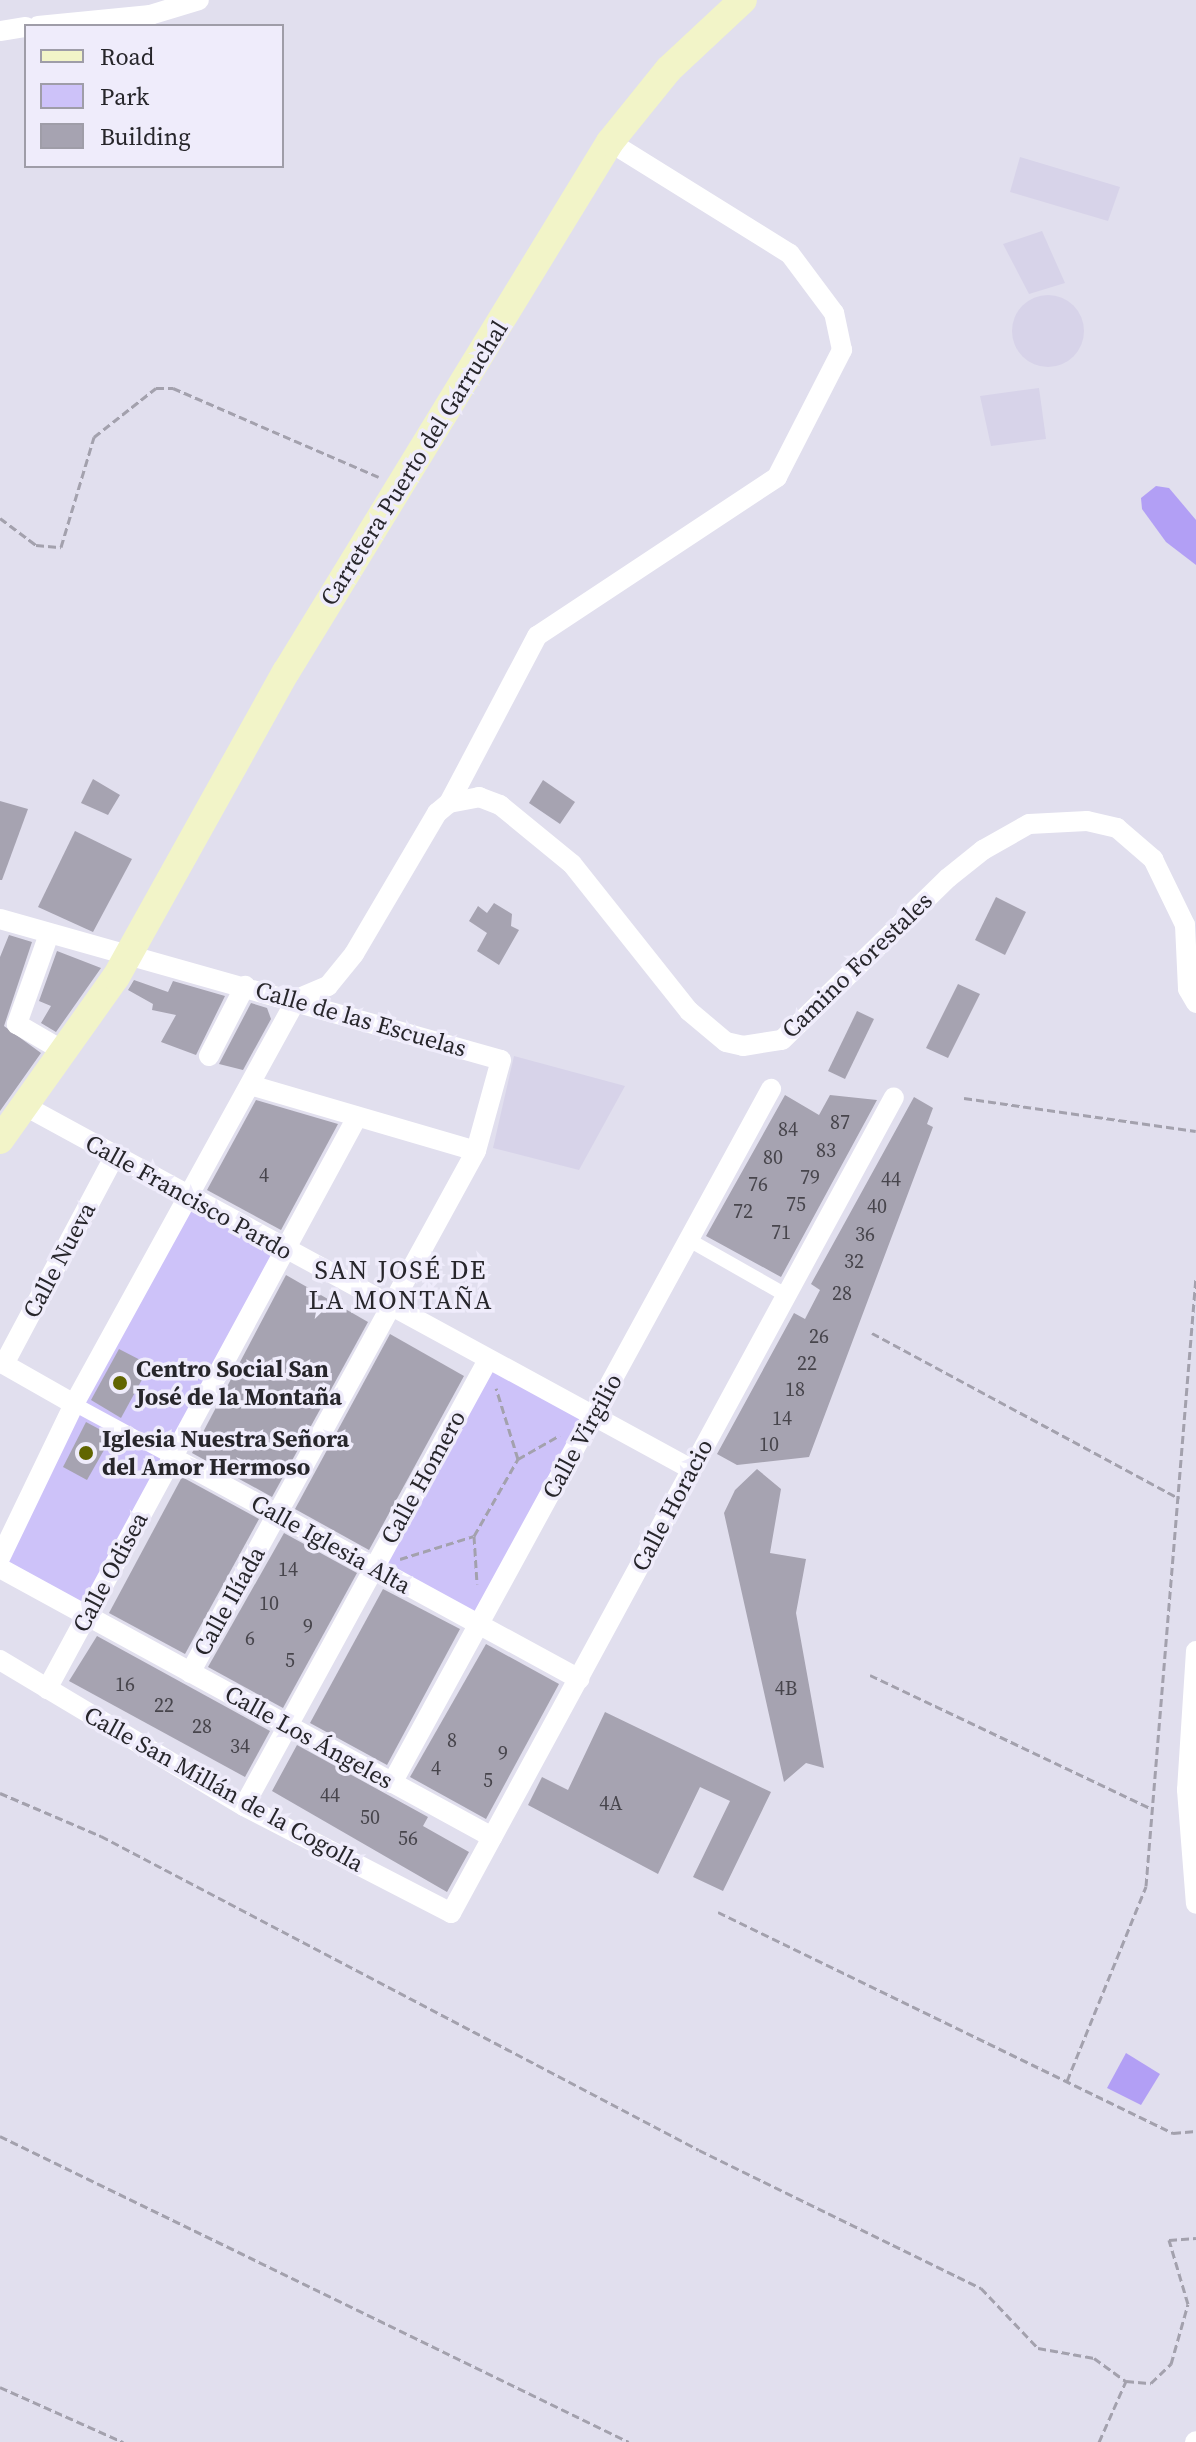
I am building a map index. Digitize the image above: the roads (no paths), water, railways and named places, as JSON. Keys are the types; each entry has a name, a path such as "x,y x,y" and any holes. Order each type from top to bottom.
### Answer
{"main road":[{"name":"Carretera Puerto del Garruchal","path":"0,1140 65,1052 128,957 286,672 610,142 669,69 743,0"}],"street":[{"path":"58,24 150,15 199,0"},
{"path":"0,31 24,27"},
{"path":"0,1558 74,1404 297,999 318,993 337,977 425,828 449,803 537,636 777,477 842,350 834,313 790,254 610,142"},
{"name":"Camino Forestales","path":"449,803 479,797 491,801 542,837 572,864 689,1011 726,1042 743,1046 782,1040 948,878 1029,824 1087,821 1117,828 1153,859 1185,925 1188,989 1196,1003"},
{"name":"Calle de las Escuelas","path":"0,919 128,957 297,999 501,1060 476,1151"},
{"path":"49,934 17,1024 65,1052"},
{"path":"209,1056 245,986"},
{"path":"250,1085 476,1151"},
{"name":"Calle Virgilio","path":"392,1783 771,1089"},
{"name":"Calle Horacio","path":"451,1913 894,1097"},
{"name":"Calle Francisco Pardo","path":"25,1106 187,1198 691,1469"},
{"name":"Calle Odisea","path":"47,1689 357,1117"},
{"name":"Calle Ilíada","path":"190,1673 476,1151"},
{"name":"Calle Nueva","path":"2,1363 114,1157"},
{"path":"689,1240 786,1295"},
{"name":"Calle Homero","path":"244,1806 488,1360"},
{"name":"Calle Iglesia Alta","path":"2,1363 579,1679"},
{"name":"Calle Los Ángeles","path":"0,1568 492,1837"},
{"path":"1196,1651 1187,1790 1196,1904"},
{"name":"Calle San Millán de la Cogolla","path":"0,1660 244,1806 451,1913"}],"place":[{"name":"Centro Social San José de la Montaña","path":"120,1383"},
{"name":"Iglesia Nuestra Señora del Amor Hermoso","path":"86,1453"}],"district":[{"name":"SAN JOSÉ DE LA MONTAÑA","path":"401,1286"}]}
